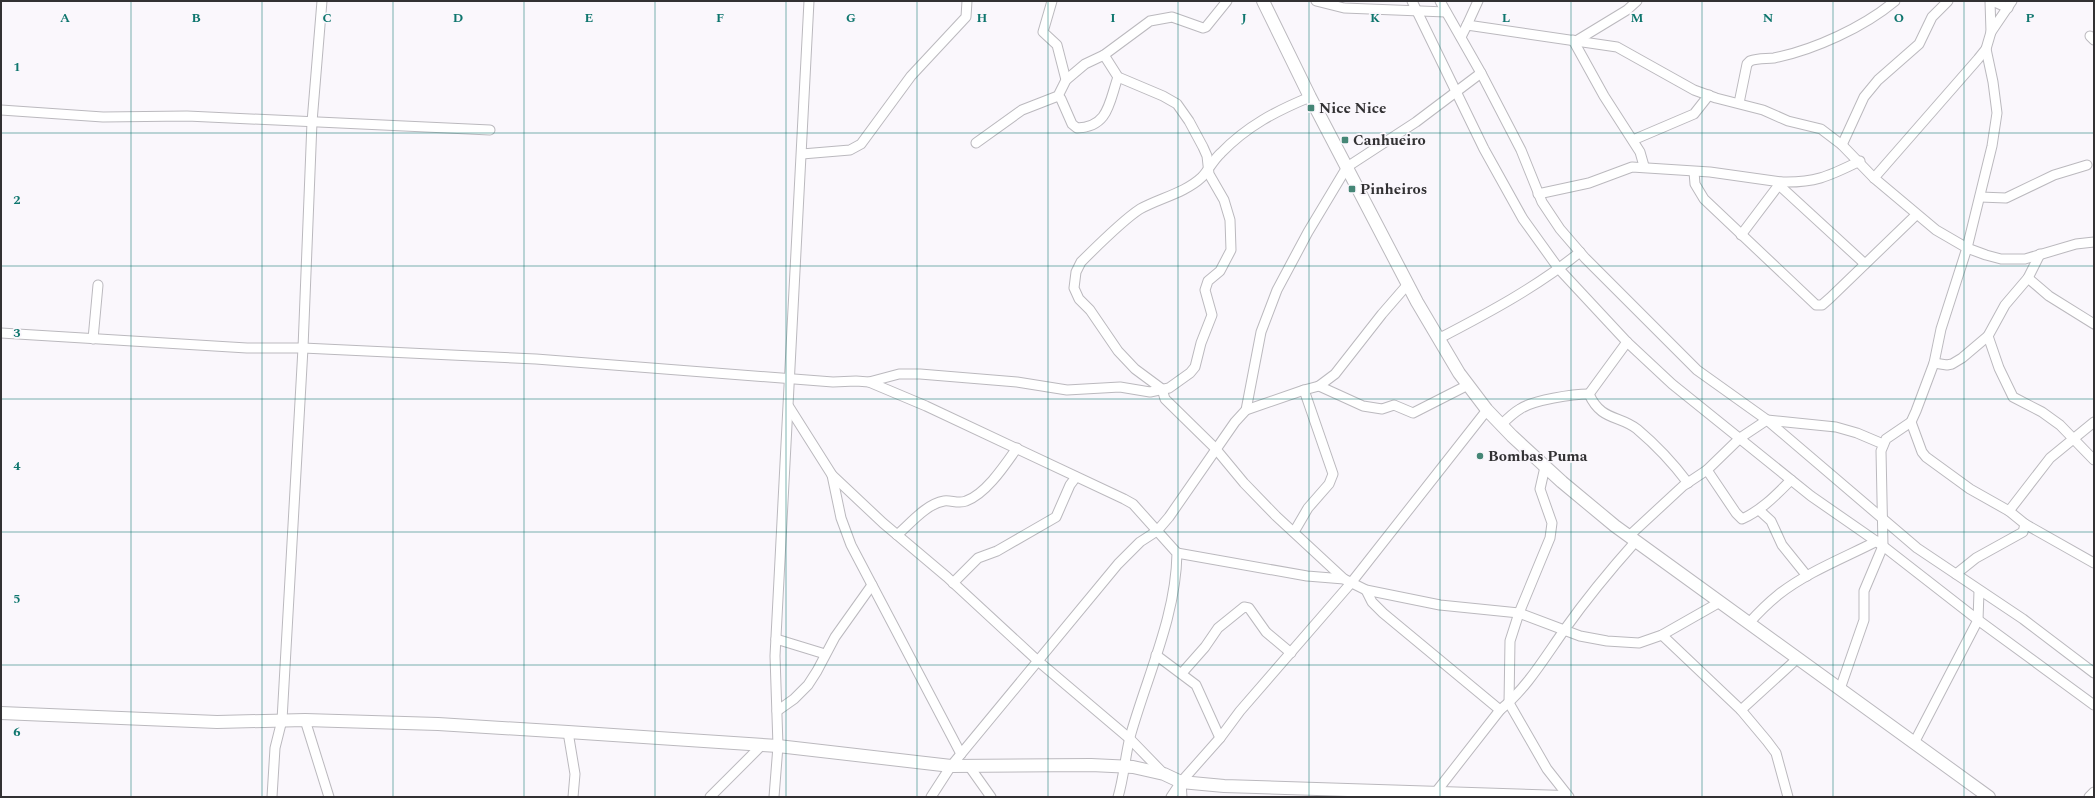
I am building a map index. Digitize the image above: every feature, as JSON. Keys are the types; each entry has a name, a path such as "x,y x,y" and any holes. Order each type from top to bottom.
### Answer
{"street":[{"path":"272,797 275,748 282,720 303,348 312,122 322,1"},
{"path":"774,797 778,746 776,640 791,378 809,1"},
{"path":"802,154 850,150 861,144 911,76 966,16 967,1"},
{"path":"1052,1 1044,32 1057,45 1066,80"},
{"path":"976,143 1022,110 1058,96 1066,80 1085,64 1104,55 1144,24 1155,20 1172,17 1198,28 1206,27 1227,1"},
{"path":"1263,1 1310,97 1438,339 1468,385 1487,410 1545,467 1633,538 1988,797"},
{"path":"1316,1 1344,8 1446,12"},
{"path":"1412,1 1484,149 1523,219 1559,269 1627,342 1672,384 1811,496 1880,543 1978,620 2094,705"},
{"path":"1440,1 1481,73 1521,150 1542,202 1560,229 1580,252 1696,370 1767,420 1882,520 1917,548 2023,619 2094,672"},
{"path":"1461,37 1478,1"},
{"path":"1575,41 1627,10 1637,1"},
{"path":"1739,103 1747,64 1750,61 1774,58 1819,44 1866,21 1895,1"},
{"path":"1842,144 1864,97 1878,80 1918,44 1929,21 1948,1"},
{"path":"1874,178 1931,115 1986,49 1991,32 1991,1 2010,5 1991,32"},
{"path":"1467,24 1617,47 1676,80 1709,95 1762,110 1788,121 1821,129 1842,144 1860,161 1874,178 1916,215 1947,238 1967,248 2001,259 2025,259 2076,244 2094,242"},
{"path":"1575,41 1604,96 1640,152 1644,166"},
{"path":"1840,689 1864,620 1864,591 1880,543 1882,520 1881,451 1883,444 1888,437 1911,422 1934,363 1942,329 1967,248 1980,197 1997,113 1993,82 1986,49"},
{"path":"870,382 899,374 920,374 1017,382 1068,390 1120,387 1150,392 1169,388 1190,373 1195,367 1212,315 1205,290 1208,281 1220,270 1231,250 1230,220 1224,200 1209,174 1207,156 1189,120 1177,104 1163,96 1118,77 1104,55"},
{"path":"931,797 951,766 1118,564 1140,542 1157,531 1194,484 1215,448 1246,410 1261,332 1277,290 1308,232 1347,168 1416,122 1455,91 1481,73"},
{"path":"1058,96 1061,99 1072,124 1077,128 1086,128 1096,124 1107,113 1118,77"},
{"path":"1633,140 1694,114 1700,109 1709,95"},
{"path":"1310,97 1276,111 1254,125 1221,152 1208,167 1203,176 1190,186 1139,210 1081,262 1076,272 1074,288 1078,299 1090,310 1118,351 1135,369 1162,389 1165,399 1215,448 1244,483 1294,532 1348,581 1366,590 1440,605 1519,613 1580,636 1607,642 1639,643 1662,636 1720,602"},
{"path":"1,110 103,117 187,116 490,130"},
{"path":"1538,194 1589,183 1632,167 1644,166 1780,183 1806,182 1829,176 1860,161"},
{"path":"1980,197 2006,198 2054,175 2087,166"},
{"path":"1694,172 1695,184 1704,199 1816,305 1822,305 1916,215"},
{"path":"1741,235 1780,183"},
{"path":"1780,183 1865,264"},
{"path":"1438,339 1515,297 1559,269 1580,252"},
{"path":"1934,363 1947,365 1952,364 1962,358 1988,336 2005,304 2028,278 2040,254"},
{"path":"2028,278 2049,296 2094,324"},
{"path":"1246,410 1319,386 1336,374 1382,314 1408,284"},
{"path":"93,339 98,286"},
{"path":"1,333 247,348 303,348 536,359 833,382 870,382 1018,448 1134,504 1177,553 1307,576 1348,581"},
{"path":"1988,336 1999,368 2013,397 2042,412 2060,425 2094,460"},
{"path":"1501,425 1520,408 1529,404 1538,401 1589,394 1627,342"},
{"path":"1319,386 1363,406 1382,409 1394,406 1413,413 1468,385"},
{"path":"1294,532 1308,508 1329,484 1333,474 1304,390"},
{"path":"1589,394 1595,404 1605,414 1616,420 1630,424 1638,430 1675,465 1688,483"},
{"path":"789,407 832,475 1038,661 1130,739 1164,774"},
{"path":"1171,797 1181,782 1220,738 1240,710 1291,653 1487,410"},
{"path":"1436,792 1500,710 1509,703 1544,660 1564,630 1633,538 1688,483 1707,470 1740,438 1767,420 1836,427 1857,433 1883,444"},
{"path":"1911,422 1922,452 1926,457 1970,489 2009,511 2025,524 2094,563"},
{"path":"2009,511 2050,458 2094,422"},
{"path":"897,535 924,511 940,502 966,501 976,494 995,478 1018,448"},
{"path":"1545,467 1540,489 1552,523 1550,538 1519,613 1510,641 1509,703 1547,769 1569,797"},
{"path":"1707,470 1736,513 1742,519 1759,510 1791,480"},
{"path":"832,475 841,518 851,544 962,754"},
{"path":"953,583 978,558 997,551 1056,517 1070,485 1076,477"},
{"path":"1759,510 1771,521 1782,545 1807,576"},
{"path":"1956,574 1976,558 2023,532 2025,524"},
{"path":"1749,623 1777,595 1807,576 1880,543"},
{"path":"1118,797 1130,739 1173,600 1177,571 1177,553"},
{"path":"777,712 794,699 808,685 825,654 872,585"},
{"path":"1366,590 1372,602 1383,613 1500,710"},
{"path":"1914,743 1978,620 1979,590"},
{"path":"1182,673 1205,647 1218,628 1244,607 1249,608 1266,632 1291,653"},
{"path":"1662,636 1741,710 1776,753 1788,797"},
{"path":"776,640 825,654"},
{"path":"1156,655 1196,685 1220,738"},
{"path":"1741,710 1798,658"},
{"path":"1,713 217,722 305,720 438,724 778,746 951,766 1091,765 1125,767 1164,774 1181,782 1224,786 1564,797"},
{"path":"305,720 329,797"},
{"path":"568,732 575,774 572,797"},
{"path":"710,797 761,746"},
{"path":"969,766 992,797"},
{"path":"1181,782 1182,797"},
{"path":"2089,797 2094,792"}],"place":[{"name":"Nice Nice","path":"1311,108"},
{"name":"Canhueiro","path":"1345,140"},
{"name":"Pinheiros","path":"1352,189"},
{"name":"Bombas Puma","path":"1480,456"}]}
